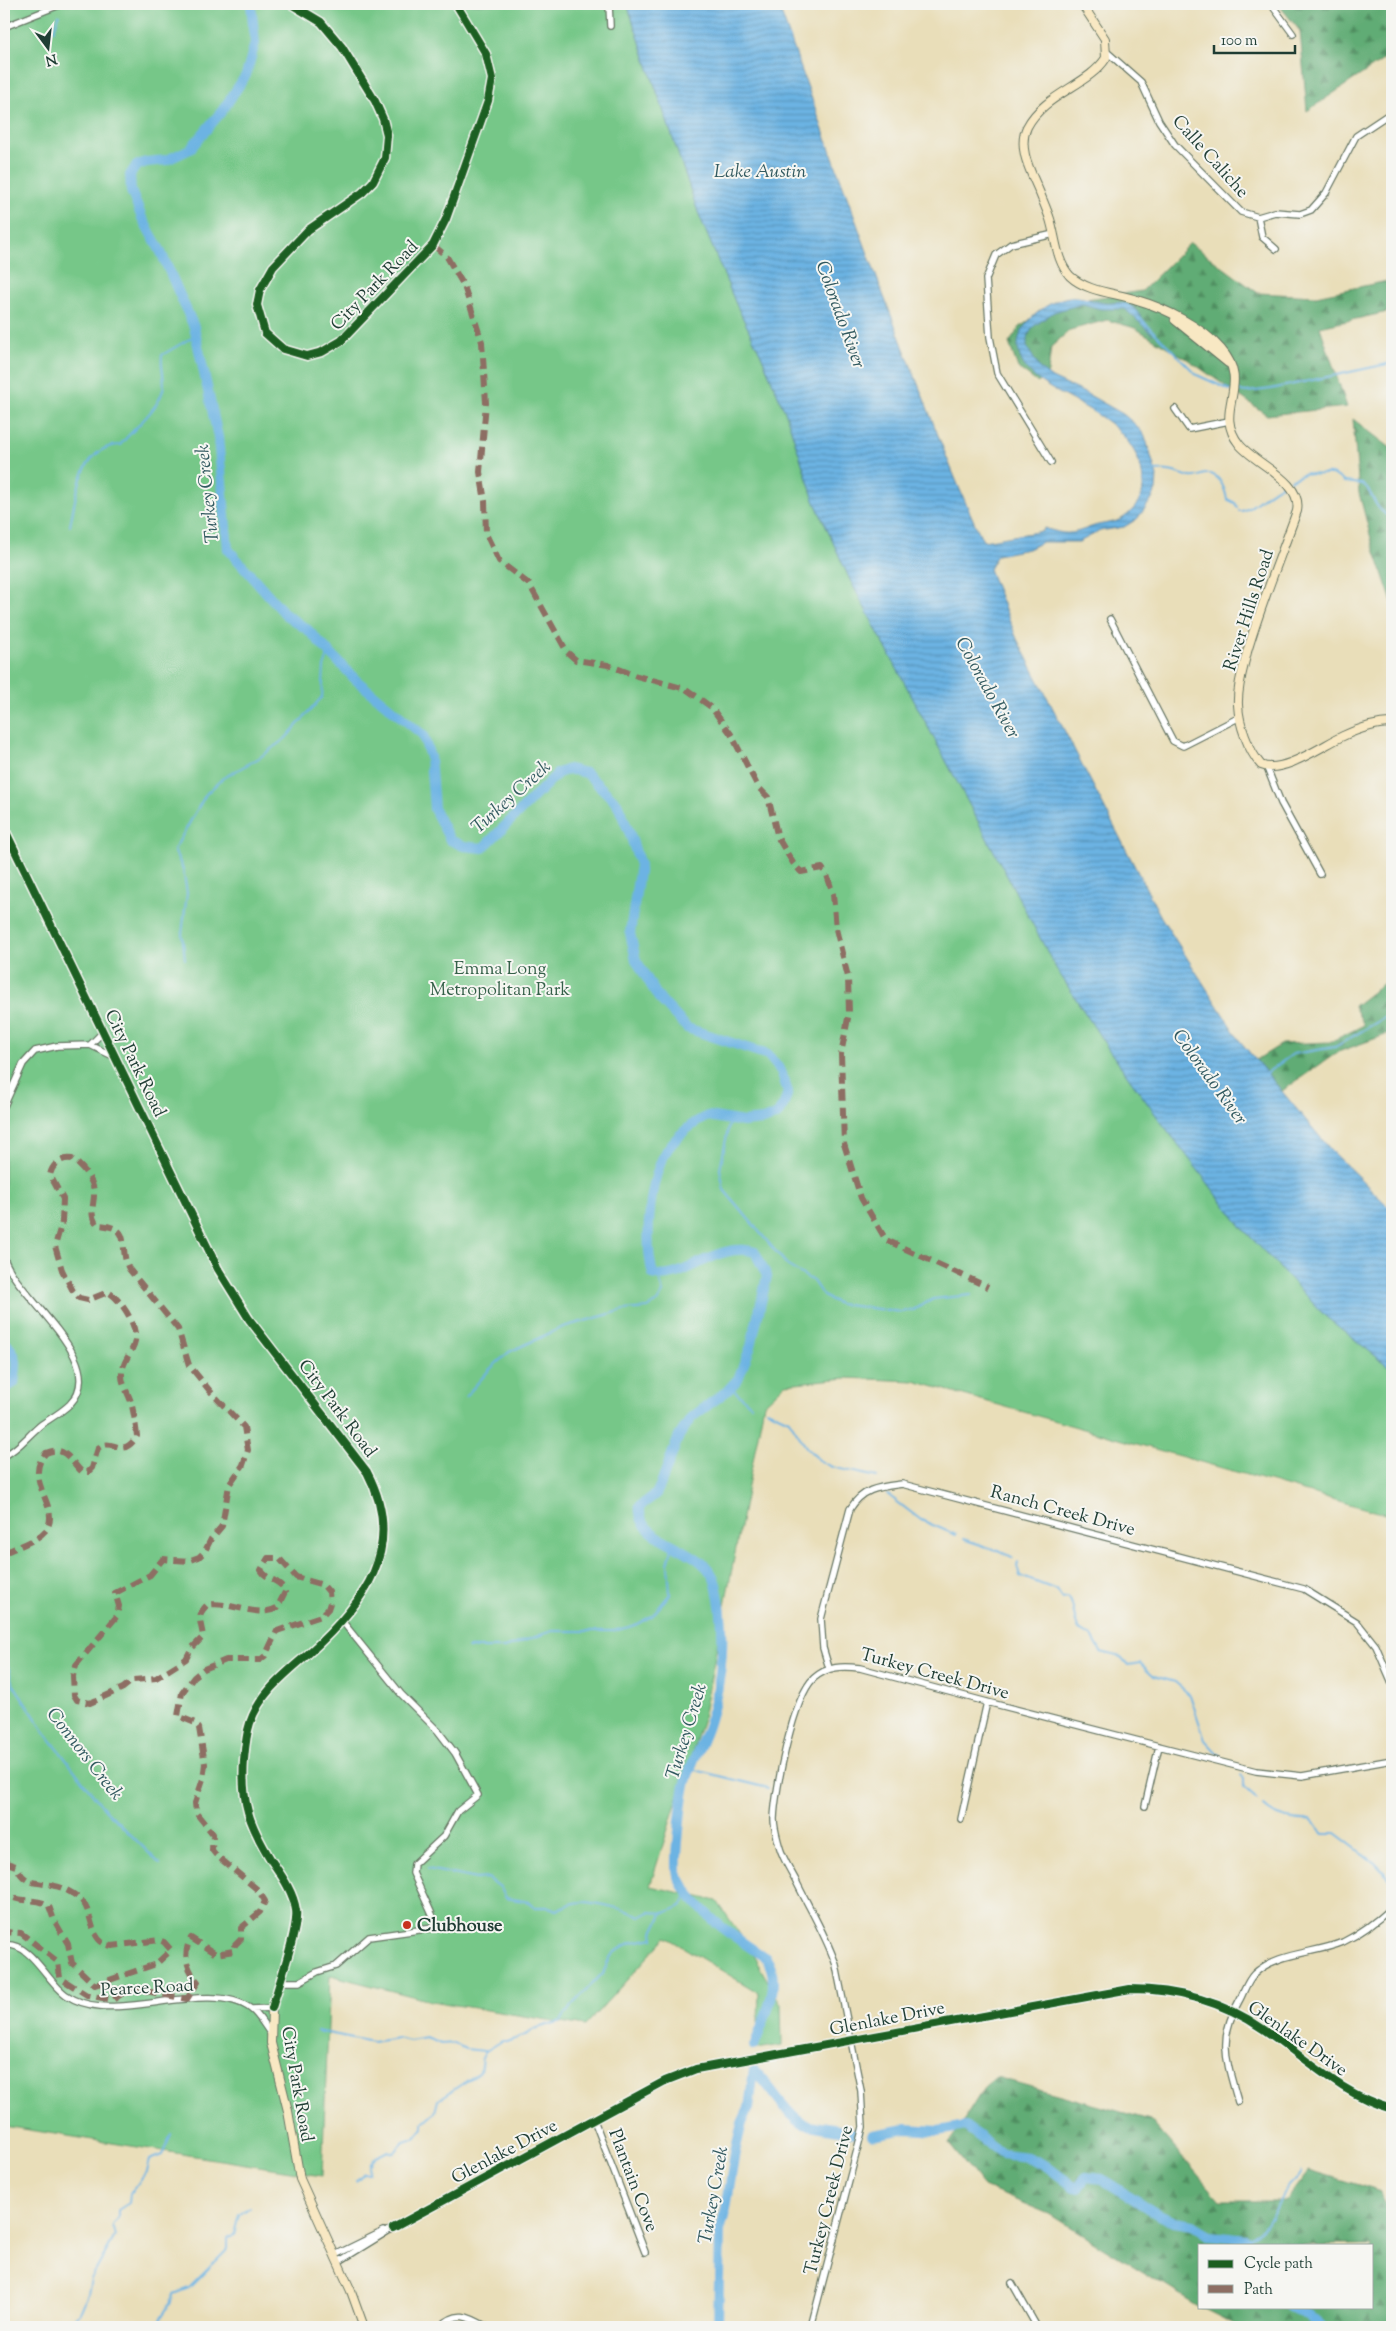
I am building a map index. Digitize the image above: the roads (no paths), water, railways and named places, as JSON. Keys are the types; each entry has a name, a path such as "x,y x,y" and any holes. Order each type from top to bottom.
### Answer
{"street":[{"path":"4,27 62,4"},
{"name":"City Park Road","path":"290,4 321,22 342,47 374,101 383,119 387,135 385,158 373,182 362,193 308,230 273,267 260,290 257,305 265,333 284,349 306,356 322,352 341,341 433,245 446,219 485,108 492,79 486,54 456,4"},
{"path":"609,4 610,26"},
{"path":"1082,4 1105,38 1106,58 1098,68 1043,108 1032,119 1023,137 1026,158 1054,234 1063,266 1076,280 1092,288 1140,301 1165,312 1232,367 1235,386 1228,421 1189,429 1175,409"},
{"path":"1271,4 1293,34"},
{"name":"Calle Caliche","path":"1107,52 1141,82 1159,120 1175,144 1241,212 1258,217 1262,237 1276,249"},
{"path":"1258,217 1275,212 1300,214 1311,210 1326,193 1356,136 1392,112"},
{"path":"1051,462 997,373 990,337 986,279 996,255 1011,244 1054,234"},
{"name":"River Hills Road","path":"1228,421 1232,434 1246,452 1291,486 1295,492 1298,506 1257,619 1246,656 1238,696 1240,717 1252,751 1261,765 1267,768 1282,803 1320,874"},
{"path":"1110,619 1173,741 1183,746 1240,717"},
{"path":"1267,768 1284,765 1345,735 1390,723 1392,730"},
{"name":"City Park Road","path":"4,828 117,1058 184,1202 228,1287 249,1319 350,1447 373,1483 382,1513 382,1548 371,1580 342,1622 263,1696 250,1722 247,1734 243,1790 247,1813 260,1842 289,1889 297,1912 295,1929 272,2008 270,2033 288,2111 300,2179 364,2327"},
{"path":"90,1045 104,1031"},
{"path":"4,1106 23,1064 31,1054 42,1048 90,1045 117,1058"},
{"path":"4,1258 17,1284 73,1352 81,1379 71,1403 4,1456"},
{"name":"Ranch Creek Drive","path":"829,1668 823,1648 821,1619 850,1509 858,1497 866,1491 881,1486 902,1484 1304,1589 1357,1622 1376,1646 1392,1683"},
{"path":"279,1982 299,1982 317,1972 336,1966 369,1937 434,1928 435,1920 413,1872 414,1864 444,1836 458,1812 478,1795 455,1753 438,1731 401,1694 342,1622"},
{"name":"Turkey Creek Drive","path":"811,2327 863,2128 861,2091 836,1964 830,1945 780,1848 774,1819 792,1723 805,1689 812,1680 829,1668 841,1666 860,1668 1256,1770 1302,1776 1392,1760"},
{"path":"961,1819 987,1702"},
{"path":"1145,1806 1159,1746"},
{"path":"1238,2102 1224,2053 1233,2011 1254,1975 1265,1966 1294,1955 1341,1942 1364,1931 1392,1907"},
{"name":"Pearce Road","path":"4,1945 21,1949 33,1959 66,1996 89,2005 113,2008 181,1999 218,1999 234,2001 252,2009"},
{"name":"Glenlake Drive","path":"336,2259 365,2238 393,2228 665,2081 696,2069 1130,1989 1152,1989 1180,1993 1233,2011 1264,2029 1345,2089 1364,2100 1392,2109"},
{"path":"252,2009 272,2008"},
{"path":"252,2009 270,2033"},
{"name":"Plantain Cove","path":"594,2120 645,2252"},
{"path":"1012,2283 1037,2327"},
{"path":"440,2327 454,2316 471,2318 486,2327"}],"water":[{"name":"Lake Austin","path":"627,4 778,4 884,297 966,505 983,541 1043,531 1044,528 1063,533 1073,533 1116,521 1132,511 1139,502 1143,491 1143,480 1135,453 1120,432 1100,416 1037,379 1024,364 1018,346 1019,337 1029,321 1044,307 1053,302 1070,297 1079,297 1104,303 1120,302 1130,305 1153,335 1125,309 1101,309 1082,304 1054,312 1033,327 1027,338 1027,347 1040,369 1052,378 1091,396 1123,414 1145,436 1157,476 1156,490 1152,499 1137,519 1124,527 1100,531 1079,542 1042,542 1028,549 997,555 989,569 1017,639 1161,917 1240,1041 1330,1149 1392,1210 1392,1369 1325,1316 1244,1230 1161,1122 1109,1050 1056,968 850,580 814,500 786,414 761,355 736,304 698,212"}],"waterway":[{"name":"Turkey Creek","path":"251,4 255,43 246,75 222,111 190,149 167,160 146,162 136,166 130,175 131,191 142,218 160,250 194,327 218,437 228,549 286,615 308,630 356,680 423,735 430,757 434,809 450,840 463,846 483,848 558,773 569,769 586,773 617,803 640,865 630,933 636,960 658,997 687,1028 768,1055 781,1071 788,1092 784,1104 777,1115 763,1120 743,1122 708,1116 680,1135 667,1150 661,1162 652,1194 649,1228 650,1261 653,1274 664,1276 676,1273 714,1256 741,1250 755,1252 767,1276 751,1346 738,1379 727,1391 692,1417 679,1436 656,1494 640,1506 641,1519 648,1529 699,1560 710,1571 716,1584 722,1619 722,1654 718,1689 704,1738 691,1767 684,1789 677,1870 678,1876 686,1889 705,1912 716,1923 766,1958 771,1968 773,1979 770,2002 754,2046"},
{"path":"54,30 59,15"},
{"path":"1141,319 1197,375 1230,390"},
{"path":"70,526 78,487 89,463 107,447 120,445 156,405 163,390 164,382 162,355 196,335"},
{"path":"1239,391 1271,389 1392,363"},
{"path":"1155,471 1169,471 1190,477 1211,474 1218,478 1227,499 1235,503 1237,507"},
{"path":"1290,480 1306,473 1317,475 1329,474 1338,477 1344,482 1362,484 1380,509 1392,521"},
{"path":"1239,511 1248,508 1282,485"},
{"path":"185,959 182,934 187,893 183,869 174,850 206,794 223,778 259,758 286,738 322,697 324,667 329,652"},
{"path":"1265,1074 1293,1054 1335,1047 1384,1018 1392,1010"},
{"path":"730,1119 720,1169 724,1190 788,1266 813,1281 823,1296 839,1304 901,1312 913,1310 933,1299 971,1295"},
{"path":"466,1396 490,1369 509,1352 563,1327 624,1310 648,1308 657,1302 663,1293 658,1276"},
{"name":"Connors Creek","path":"4,1341 9,1346 16,1360 14,1383 4,1389"},
{"path":"730,1387 751,1405"},
{"path":"767,1410 789,1420 806,1447 820,1461 832,1467 877,1477"},
{"path":"887,1494 921,1520 956,1535"},
{"path":"964,1539 1013,1558"},
{"path":"468,1648 504,1648 552,1631 613,1631 633,1626 652,1616 670,1594 668,1564 673,1544"},
{"path":"1018,1562 1017,1566 1020,1576 1057,1590 1062,1598 1068,1597 1078,1628 1092,1636 1101,1652 1121,1657 1128,1665 1140,1663 1154,1676 1175,1682 1190,1695 1205,1740 1220,1756"},
{"name":"Connors Creek","path":"4,1652 12,1682 44,1731 102,1806 160,1864"},
{"path":"691,1769 768,1788"},
{"path":"1241,1775 1244,1779 1244,1788 1258,1800"},
{"path":"1264,1806 1286,1818 1311,1820 1324,1833 1335,1833 1375,1863 1392,1881"},
{"path":"428,1869 476,1879 488,1878 500,1887 506,1898 530,1902 535,1907 549,1907 556,1910 569,1904 583,1902 613,1907 640,1917 649,1912 665,1913"},
{"path":"356,2181 364,2173 369,2173 370,2165 377,2157 388,2151 394,2153 404,2142 414,2139 423,2128 423,2123 435,2112 438,2100 480,2072 482,2058 486,2051 502,2041 510,2041 528,2034 534,2029 561,2021 572,2005 603,1973 611,1956 618,1949 633,1942 654,1938 653,1932 662,1914 683,1905 688,1890"},
{"path":"317,2031 373,2042 397,2038 410,2041 426,2038 442,2044 454,2043 465,2049 485,2051"},
{"path":"754,2070 790,2113 803,2124 857,2133"},
{"name":"Turkey Creek","path":"718,2327 720,2231 726,2209 735,2152 742,2123 749,2108 754,2070"},
{"path":"872,2135 906,2129 939,2131 965,2126 1002,2154 1027,2157 1045,2165 1074,2187 1078,2188 1086,2177 1102,2179 1157,2214 1174,2222 1193,2225 1210,2235 1246,2239 1245,2244"},
{"path":"63,2327 80,2313 88,2294 91,2279 115,2236 112,2225 118,2217 118,2210 129,2203 130,2194 146,2172 149,2160 162,2155 171,2135"},
{"path":"1246,2239 1268,2223 1288,2186 1301,2171"},
{"path":"157,2327 160,2318 171,2303 173,2294 189,2288 228,2249 228,2238 234,2234 239,2215 250,2207"},
{"path":"1292,2308 1308,2314 1323,2327"}],"place":[{"name":"Clubhouse","path":"407,1925"}],"water label":[{"name":"Colorado River","path":"842,314"},
{"name":"Colorado River","path":"989,687"},
{"name":"Colorado River","path":"1211,1076"}],"park label":[{"name":"Emma Long Metropolitan Park","path":"500,978"}]}
